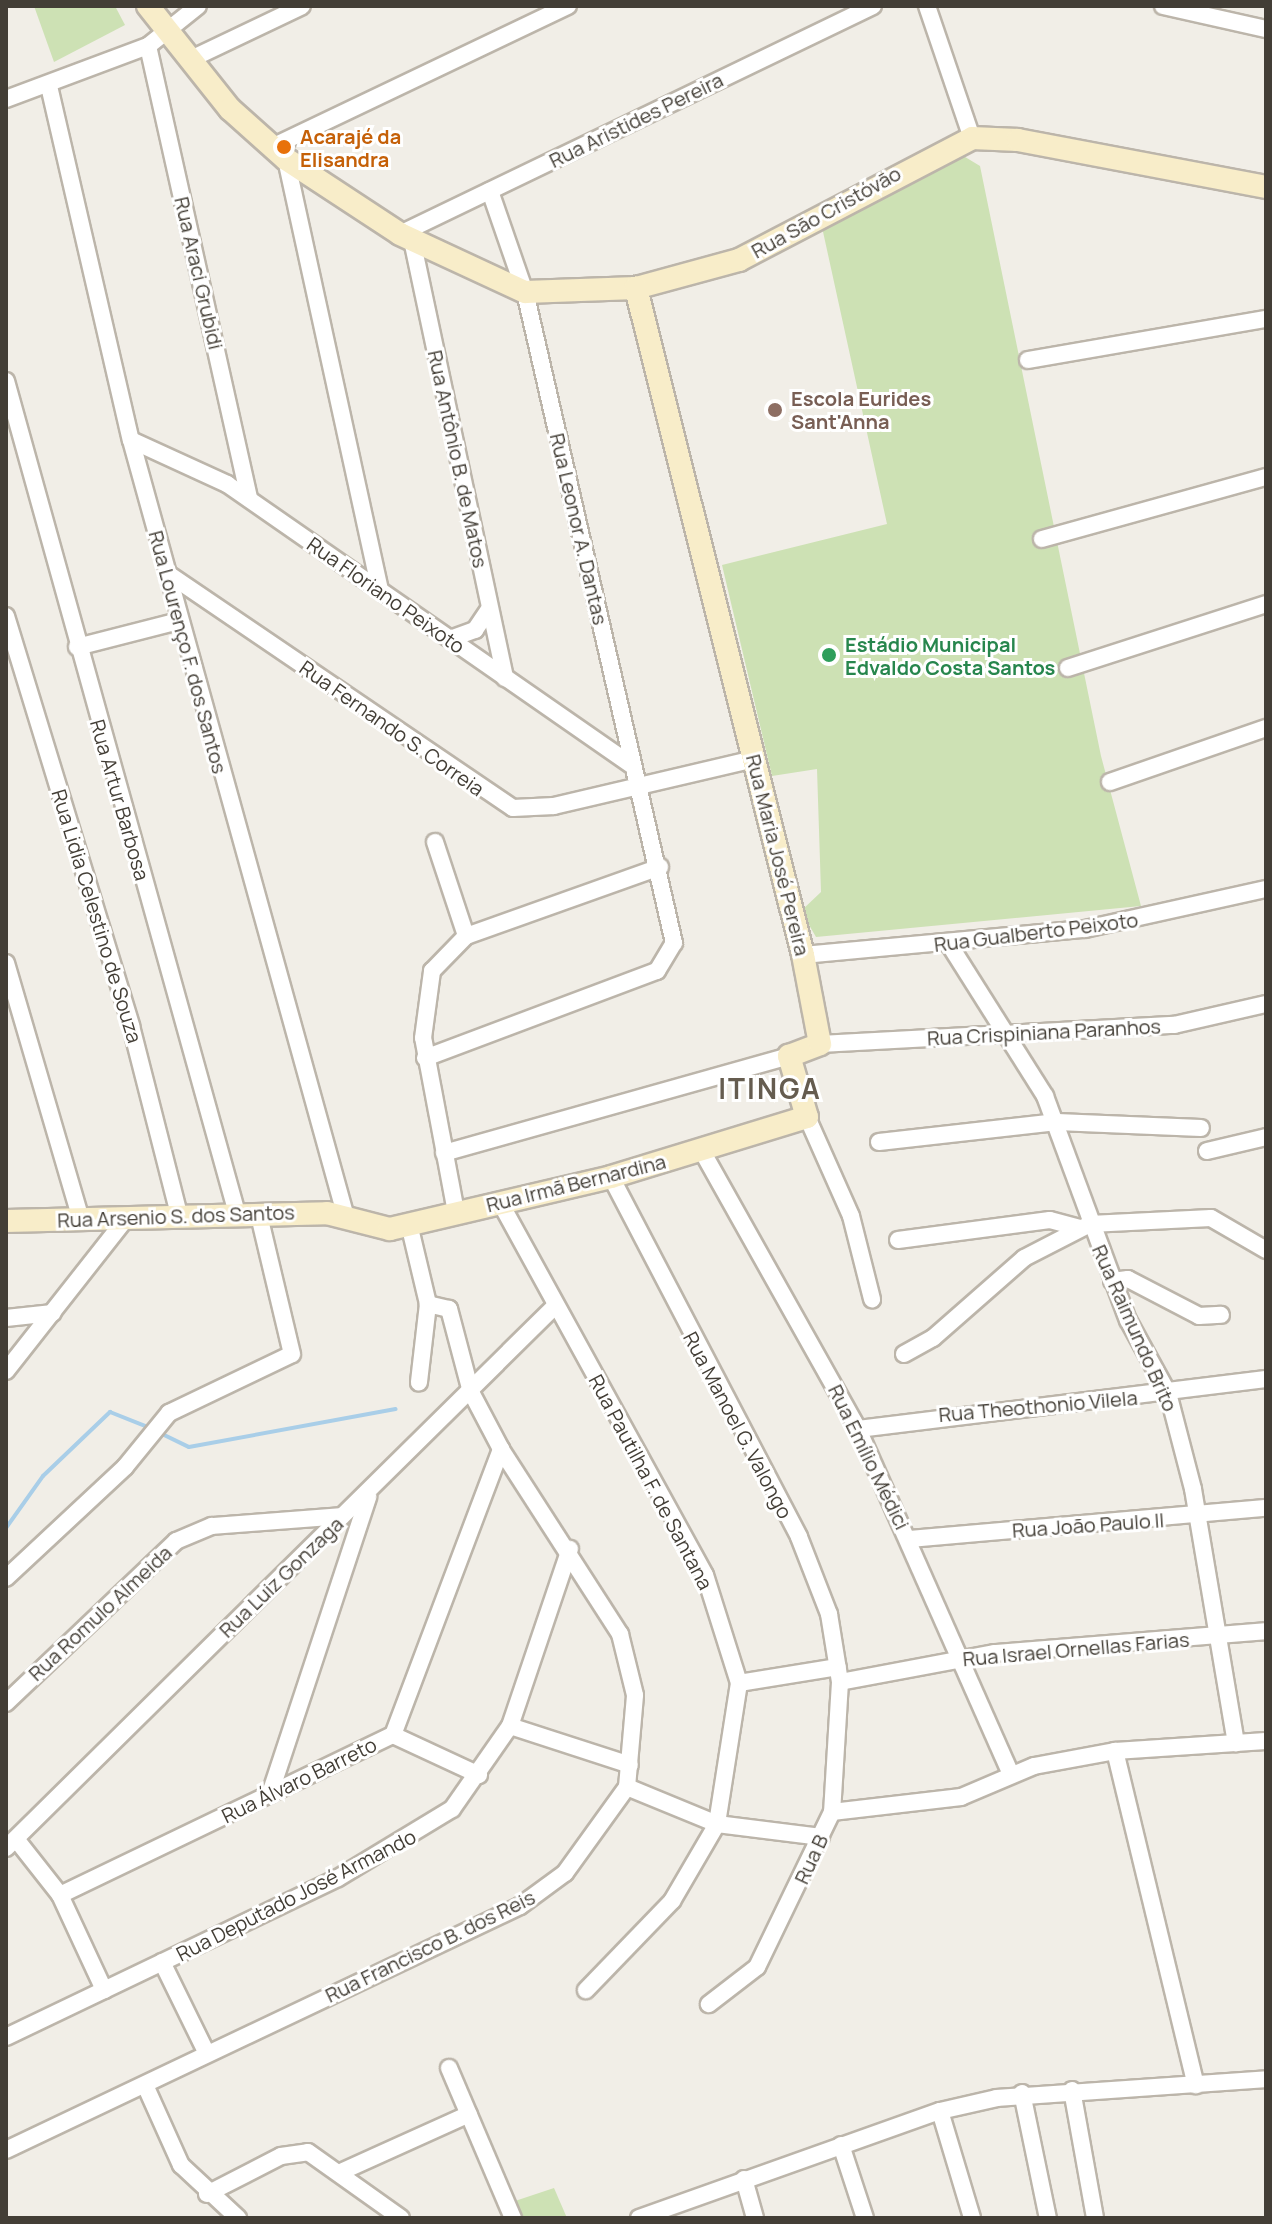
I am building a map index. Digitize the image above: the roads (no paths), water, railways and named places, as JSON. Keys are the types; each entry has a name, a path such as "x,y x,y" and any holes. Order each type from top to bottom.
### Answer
{"main road":[{"name":"Rua São Cristóvão","path":"148,6 189,60 279,153 406,237 525,292 636,288 764,250 972,138"},
{"path":"972,138 1018,140 1266,187"},
{"name":"Rua Maria José Pereira","path":"636,288 803,955 820,1044"},
{"path":"807,1117 789,1056 820,1044"},
{"name":"Rua Irmã Bernardina","path":"345,1214 380,1230 409,1224 611,1177 807,1117"},
{"name":"Rua Arsenio S. dos Santos","path":"6,1221 345,1214"}],"street":[{"path":"6,99 49,86 148,46 169,35 198,6"},
{"path":"189,60 302,6"},
{"path":"380,589 279,153 568,6"},
{"name":"Rua Aristides Pereira","path":"406,237 490,191 873,6"},
{"path":"927,6 972,138"},
{"path":"1163,6 1266,29"},
{"name":"Rua Araci Grubidi","path":"148,46 249,499"},
{"name":"Rua Lourenço F. dos Santos","path":"49,86 131,440 345,1214"},
{"name":"Rua Leonor A. Dantas","path":"425,1058 657,971 674,943 660,867 633,766 525,292 490,191"},
{"name":"Rua Antônio B. de Matos","path":"406,237 505,678"},
{"path":"1028,360 1266,319"},
{"name":"Rua Artur Barbosa","path":"6,381 77,647 292,1354 202,1394 152,1432 6,1578"},
{"name":"Rua Floriano Peixoto","path":"131,440 182,459 249,499 633,766"},
{"path":"1042,539 1266,477"},
{"name":"Rua Fernando S. Correia","path":"167,573 501,803 526,810 755,759"},
{"path":"1068,668 1266,604"},
{"path":"450,639 475,630 489,609"},
{"name":"Rua Lidia Celestino de Souza","path":"6,616 131,1026 180,1218"},
{"path":"77,647 179,621"},
{"path":"1110,782 1266,728"},
{"path":"435,842 466,936"},
{"path":"456,1212 425,1058 432,971 466,936 660,867"},
{"name":"Rua Gualberto Peixoto","path":"803,955 949,944 1132,923 1266,889"},
{"name":"Rua Raimundo Brito","path":"949,944 1010,1035 1057,1122 1084,1226 1168,1393 1197,1517 1236,1743"},
{"path":"6,963 81,1219"},
{"name":"Rua Crispiniana Paranhos","path":"820,1044 1196,1022 1266,1004"},
{"path":"444,1153 789,1056"},
{"path":"807,1117 851,1216 872,1299"},
{"path":"879,1142 1057,1122 1201,1128"},
{"path":"1207,1151 1266,1137"},
{"name":"Rua Emílio Médici","path":"702,1151 858,1429 1011,1774"},
{"name":"Rua Manoel G. Valongo","path":"611,1177 799,1537 829,1614 839,1674"},
{"name":"Rua Pautilha F. de Santana","path":"501,1204 705,1575 739,1683 717,1824"},
{"path":"898,1240 1050,1220 1084,1226 1211,1218 1266,1250"},
{"path":"6,1371 125,1220"},
{"path":"409,1224 428,1304 419,1382"},
{"path":"904,1354 943,1330 1024,1258 1084,1226"},
{"path":"1112,1281 1128,1279 1199,1316 1221,1315"},
{"name":"Rua Francisco B. dos Reis","path":"6,2150 520,1906 565,1873 627,1787 630,1765 629,1662 570,1549 501,1449 471,1392 449,1309 428,1304"},
{"name":"Rua Luiz Gonzaga","path":"11,1843 342,1516 368,1495 555,1306"},
{"path":"6,1318 53,1313"},
{"name":"Rua Theothonio Vilela","path":"858,1429 1266,1379"},
{"name":"Rua Álvaro Barreto","path":"60,1895 393,1735 501,1449"},
{"path":"270,1794 368,1495"},
{"name":"Rua João Paulo II","path":"909,1539 1197,1517 1266,1508"},
{"name":"Rua Romulo Almeida","path":"6,1703 176,1541 212,1526 342,1516"},
{"name":"Rua Deputado José Armando","path":"6,2037 401,1844 452,1809 479,1775 510,1726 570,1549"},
{"name":"Rua Israel Ornellas Farias","path":"739,1683 1266,1631"},
{"name":"Rua B","path":"709,2004 757,1967 832,1812 839,1674"},
{"path":"510,1726 630,1765"},
{"path":"393,1735 479,1775"},
{"path":"832,1812 961,1797 1011,1774 1115,1751 1266,1741"},
{"path":"1115,1751 1196,2085"},
{"path":"627,1787 717,1824 821,1837"},
{"path":"586,1990 672,1901 717,1824"},
{"path":"11,1843 60,1895 104,1990"},
{"path":"162,1962 207,2054"},
{"path":"449,2068 513,2218"},
{"path":"639,2218 940,2111 1022,2093 1266,2079"},
{"path":"145,2085 181,2165 207,2194 238,2218"},
{"path":"1072,2090 1095,2218"},
{"path":"1022,2093 1048,2218"},
{"path":"940,2111 972,2218"},
{"path":"343,2171 469,2114"},
{"path":"841,2145 865,2218"},
{"path":"207,2194 297,2152 343,2171 401,2218"},
{"path":"744,2179 755,2218"}],"waterway":[{"path":"158,1432 189,1447 396,1409"},
{"path":"6,1528 43,1476 110,1412 150,1428"}],"place":[{"name":"Acarajé da Elisandra","path":"284,147"},
{"name":"Escola Eurides Sant'Anna","path":"775,410"},
{"name":"Estádio Municipal Edvaldo Costa Santos","path":"829,655"}],"district":[{"name":"ITINGA","path":"770,1088"}]}
